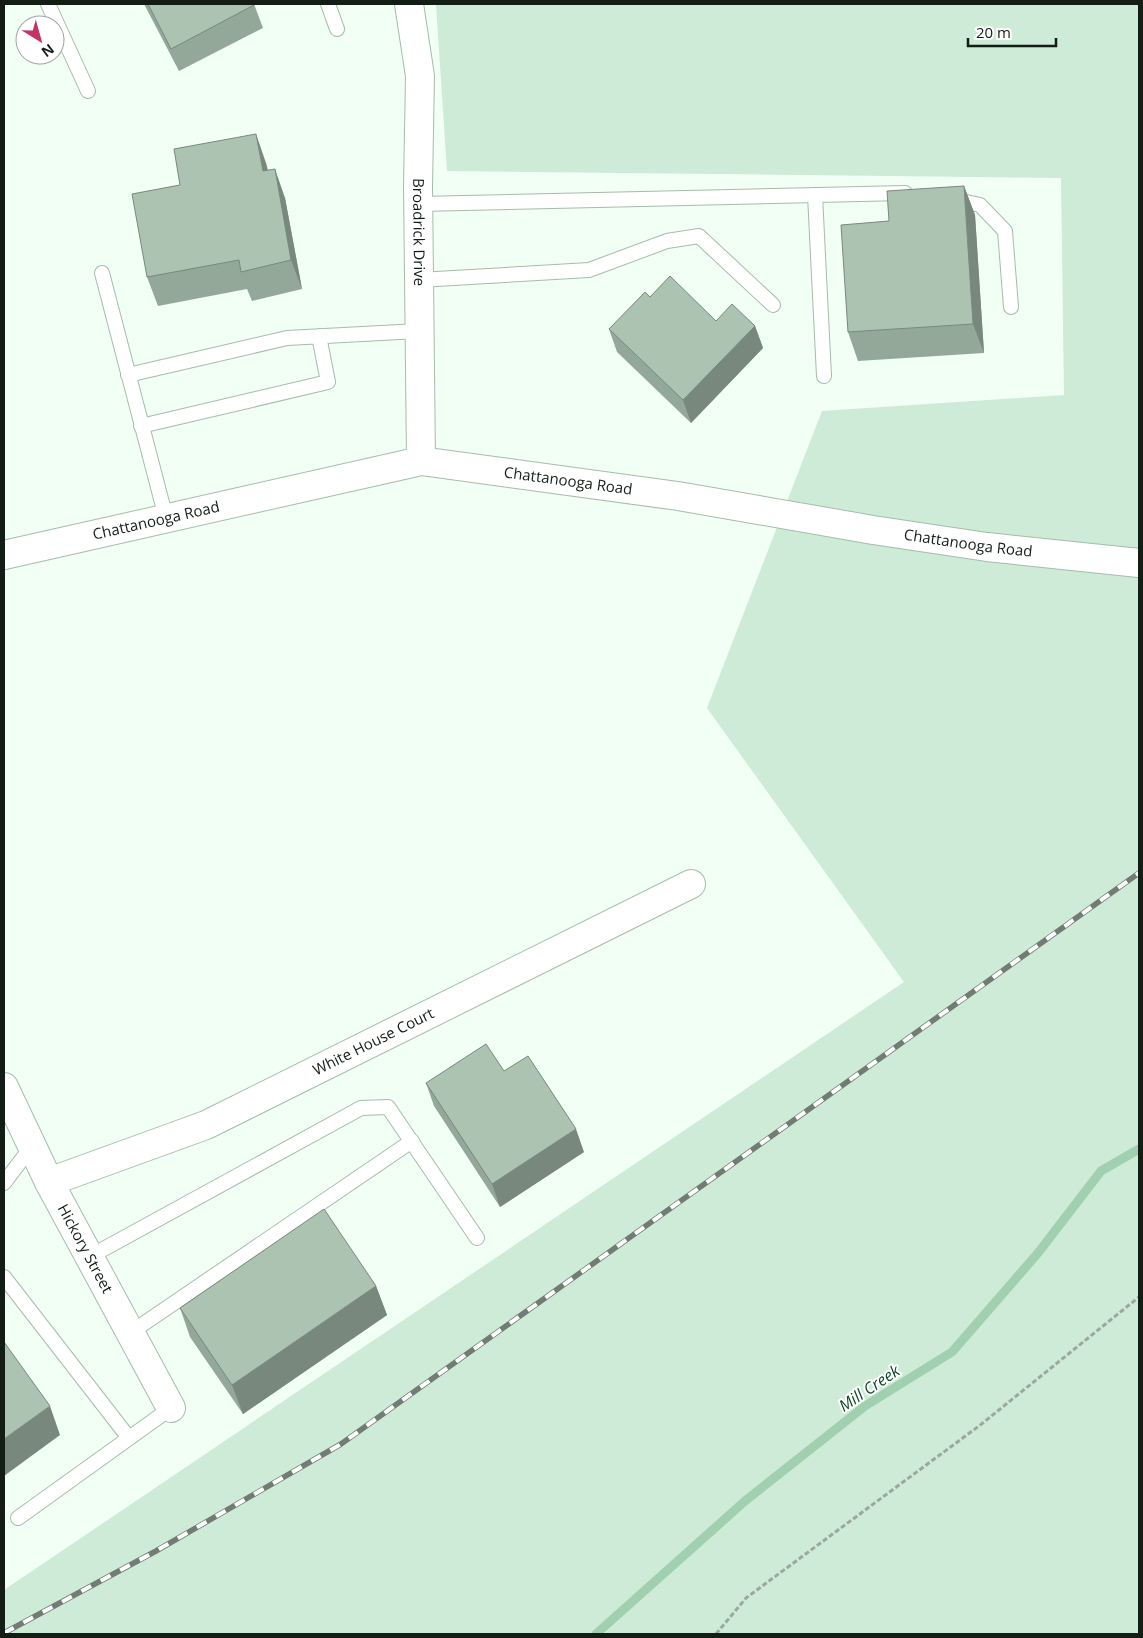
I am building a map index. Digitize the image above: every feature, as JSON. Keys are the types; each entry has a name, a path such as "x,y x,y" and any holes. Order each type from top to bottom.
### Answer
{"street":[{"name":"Broadrick Drive","path":"408,4 420,76 418,204 420,460"},
{"name":"Chattanooga Road","path":"4,555 420,460 678,496 920,537 1139,563"},
{"name":"White House Court","path":"49,1182 206,1125 691,884"},
{"name":"Hickory Street","path":"4,1087 49,1182 171,1408"}],"lane":[{"path":"48,4 88,92"},
{"path":"328,4 337,29"},
{"path":"418,204 922,193"},
{"path":"815,195 824,376"},
{"path":"941,197 980,205 1005,231 1011,307"},
{"path":"419,280 589,270 667,241 700,236 773,305"},
{"path":"102,273 166,518"},
{"path":"128,375 287,338 420,331"},
{"path":"141,426 328,382 320,336"},
{"path":"89,1257 361,1108 388,1107 477,1238"},
{"path":"130,1333 412,1141"},
{"path":"4,1183 32,1146"},
{"path":"4,1277 129,1438"},
{"path":"18,1518 171,1408"}],"path":[{"path":"716,1634 746,1598 979,1426 1139,1297"}],"green space":[{"path":"436,4 1139,4 1139,1634 4,1634 4,1590 904,982 707,708 822,411 1064,395 1061,178 447,171"}],"building":[{"path":"148,4 254,4 254,5 171,49"},
{"path":"256,134 263,171 275,169 291,260 241,272 239,260 147,277 132,194 180,185 174,149"},
{"path":"964,186 973,324 848,332 841,225 889,221 887,191"},
{"path":"670,276 716,321 732,304 755,326 683,400 609,329 645,292 650,297"},
{"path":"486,1044 504,1071 528,1056 576,1129 492,1184 426,1083"},
{"path":"324,1209 376,1286 232,1385 180,1308"},
{"path":"4,1342 50,1406 4,1439"}],"waterway":[{"name":"Mill Creek","path":"596,1634 745,1501 865,1406 952,1352 1038,1253 1101,1171 1139,1149"}],"railway":[{"path":"4,1633 156,1551 341,1444 1139,873"}]}
